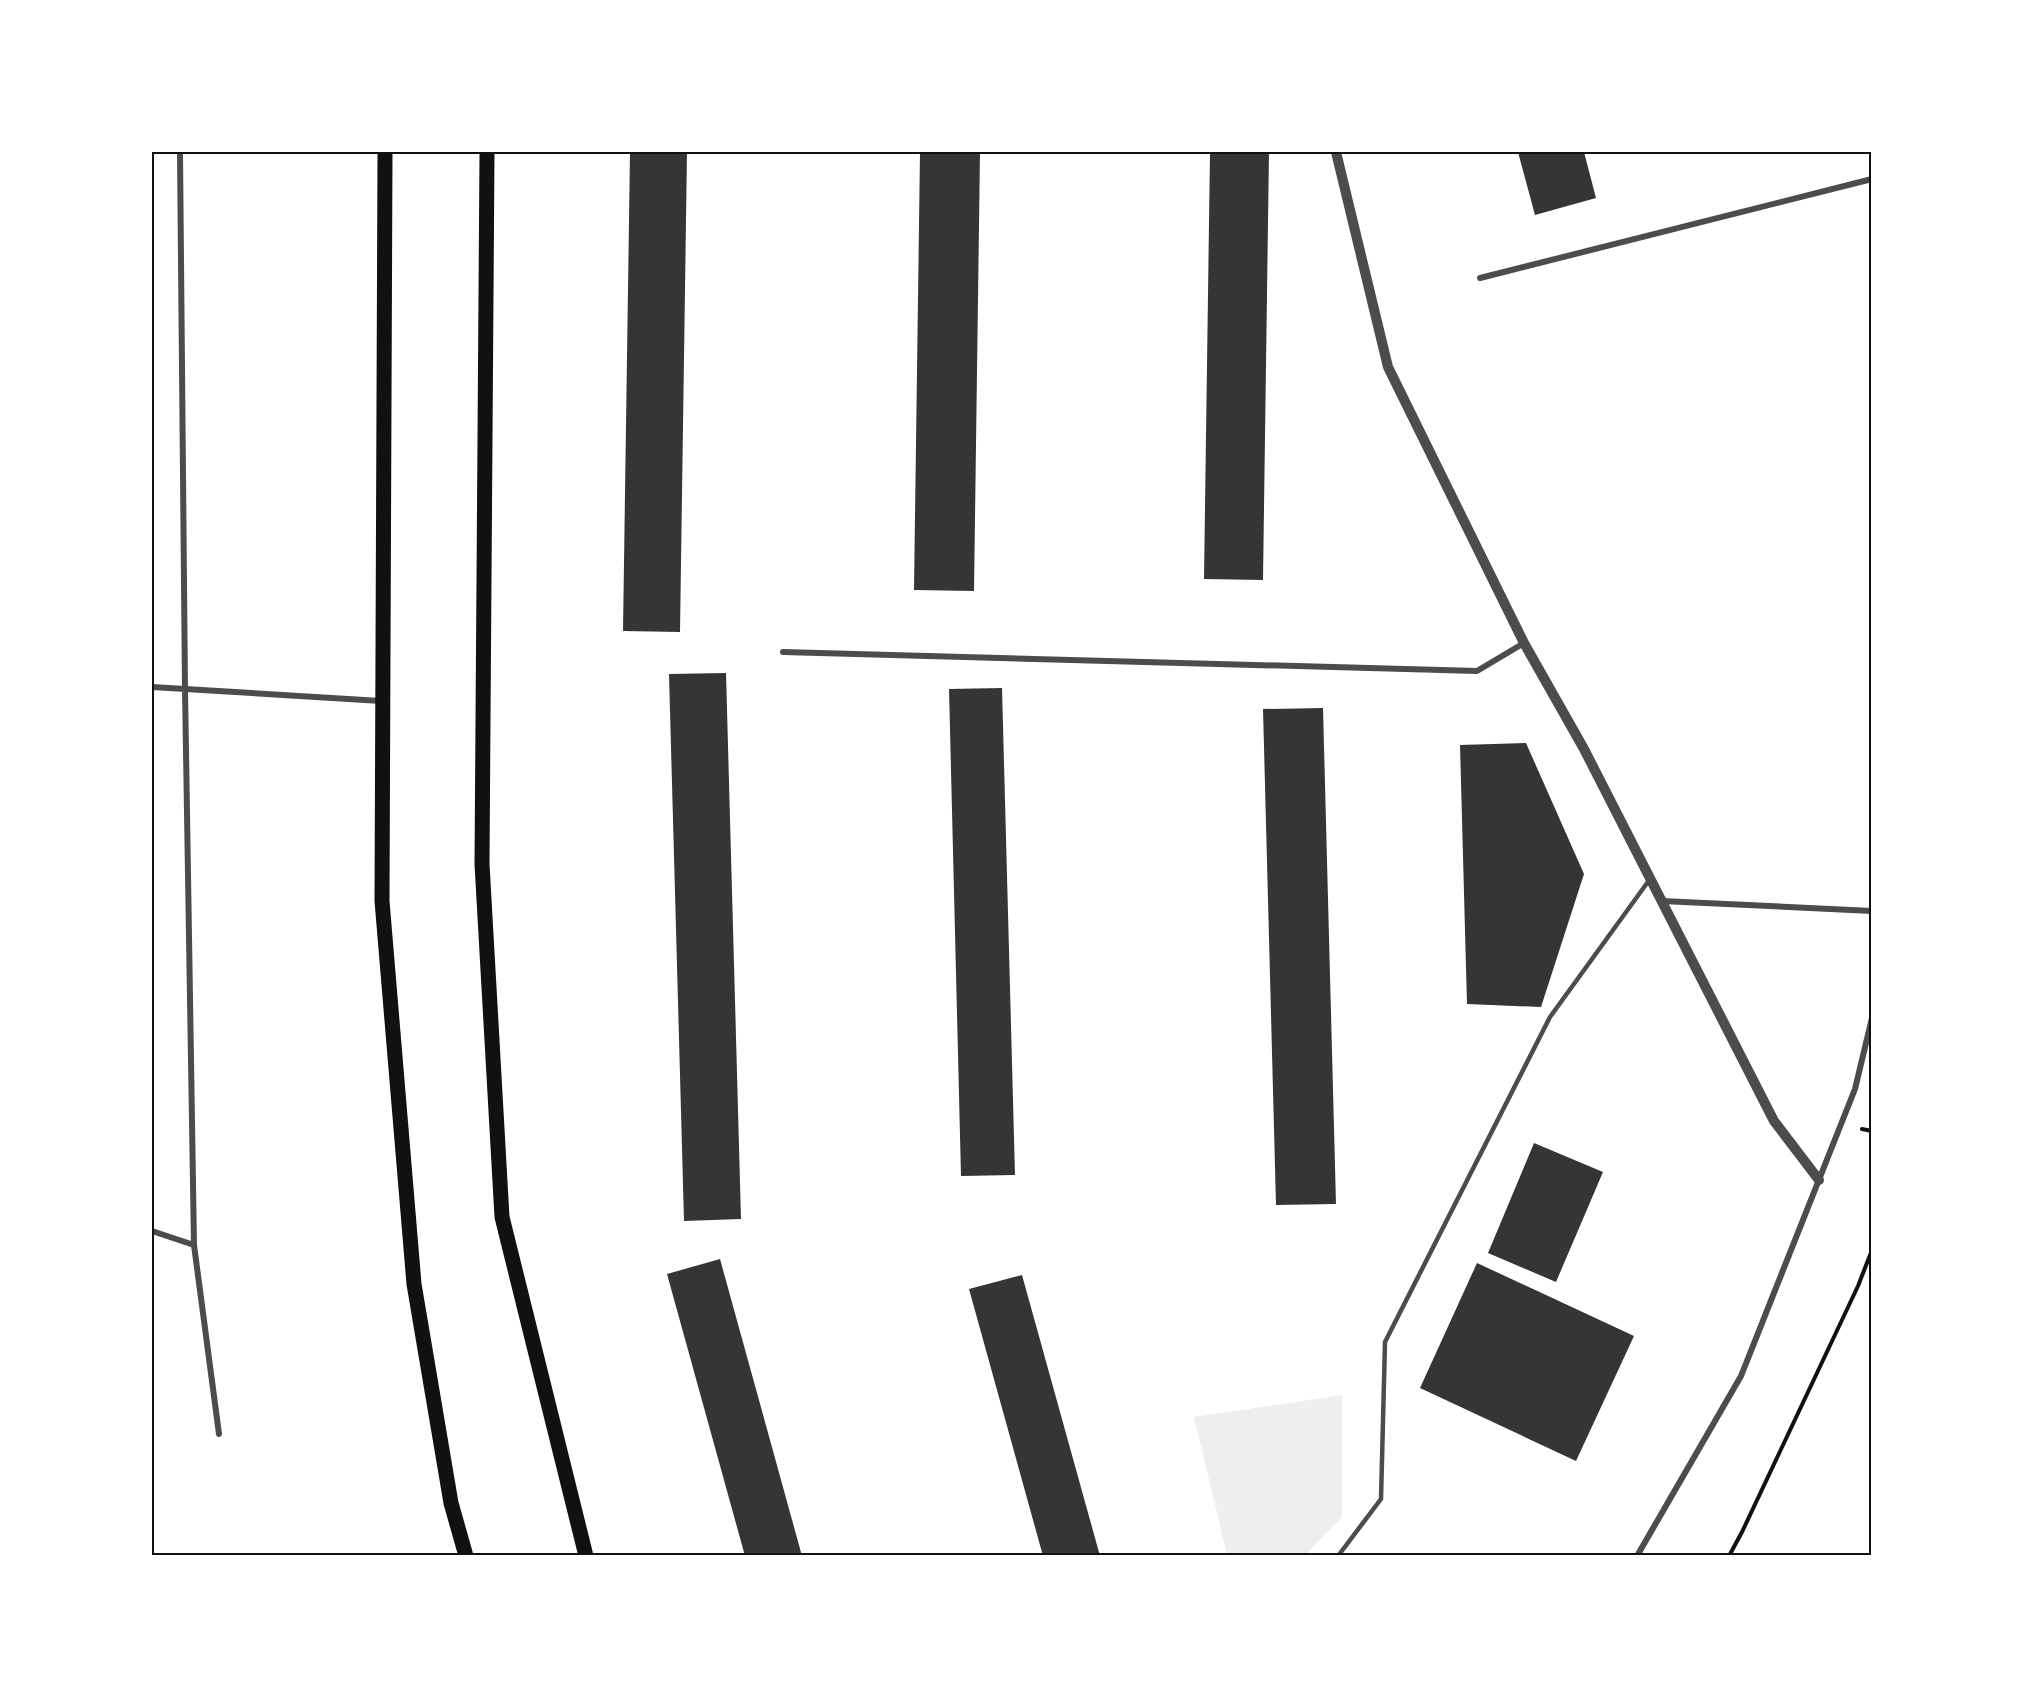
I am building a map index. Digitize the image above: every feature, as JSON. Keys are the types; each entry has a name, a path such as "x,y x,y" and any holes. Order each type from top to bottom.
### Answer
{"main road":[{"path":"385,152 382,901 414,1284 451,1503 466,1556"},
{"path":"487,152 482,864 502,1217 586,1556"}],"street":[{"path":"180,152 185,689 194,1245 219,1434"},
{"path":"1336,152 1389,367 1524,643 1584,749 1774,1121 1819,1180"},
{"path":"1480,278 1872,179"},
{"path":"783,652 1477,671 1524,643"},
{"path":"152,687 383,701"},
{"path":"1661,901 1872,910"},
{"path":"1637,1556 1741,1376 1855,1089 1872,1018"},
{"path":"152,1232 194,1245"}],"lane":[{"path":"1338,1556 1381,1499 1385,1342 1550,1017 1650,879"}],"path":[{"path":"1729,1556 1843,1318 1872,1250"}],"shaded area":[{"path":"1342,1395 1342,1517 1305,1555 1227,1555 1194,1417"}],"building":[{"path":"630,152 687,152 680,632 623,631"},
{"path":"920,152 980,152 974,591 914,590"},
{"path":"1210,152 1269,152 1263,580 1204,579"},
{"path":"1518,152 1584,152 1596,198 1535,215"},
{"path":"726,673 741,1219 684,1221 669,674"},
{"path":"1002,688 1015,1175 961,1176 949,689"},
{"path":"1323,708 1336,1204 1276,1205 1263,709"},
{"path":"1526,743 1584,874 1541,1007 1467,1004 1460,745"},
{"path":"1534,1143 1603,1172 1556,1282 1488,1253"},
{"path":"720,1259 802,1556 745,1556 667,1274"},
{"path":"1477,1263 1634,1336 1576,1461 1420,1388"},
{"path":"1022,1275 1100,1556 1043,1556 969,1289"}]}
